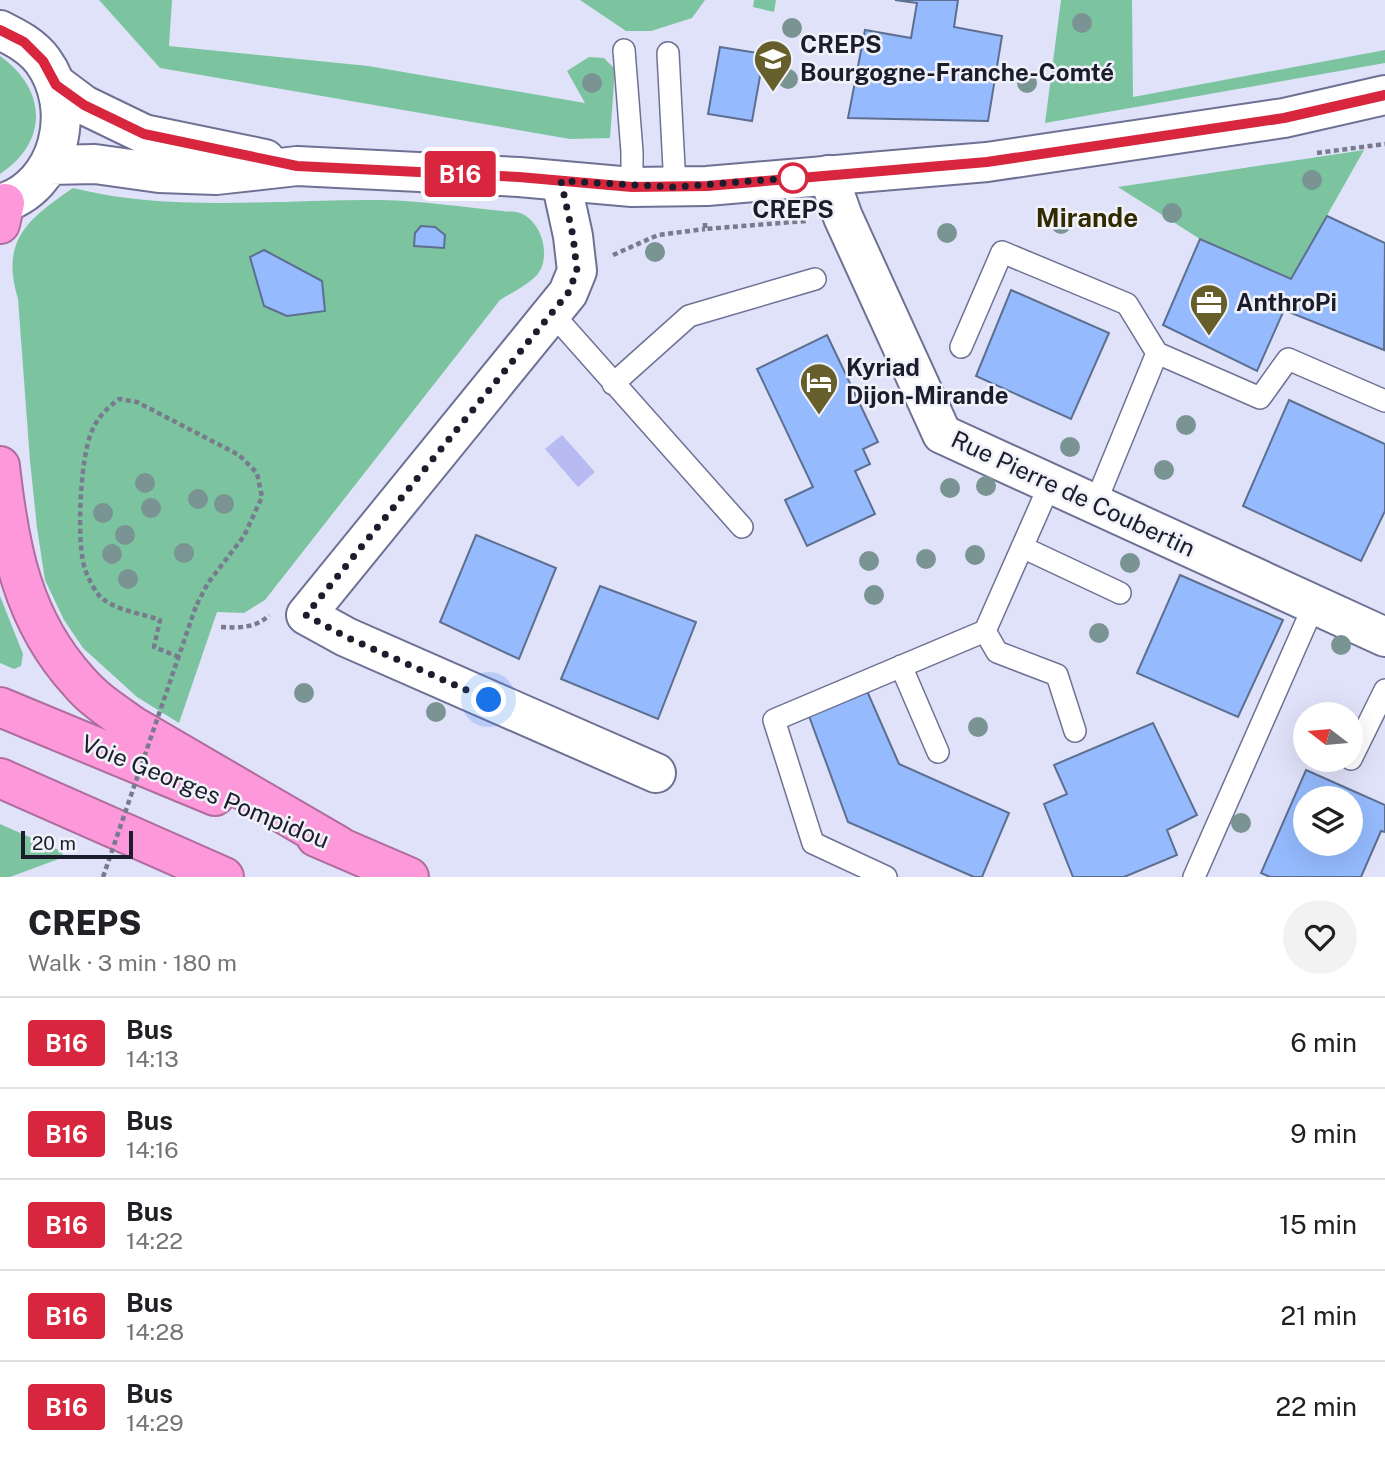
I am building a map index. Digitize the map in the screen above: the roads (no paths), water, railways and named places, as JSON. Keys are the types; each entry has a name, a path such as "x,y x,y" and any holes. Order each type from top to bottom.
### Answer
{"highway":[{"path":"0,466 5,512 22,589 36,620 79,683 103,705 133,726 339,846"},
{"name":"Voie Georges Pompidou","path":"0,706 409,877"},
{"path":"0,778 224,877"}],"main road":[{"path":"0,30 24,42 43,61 56,85 62,111 60,138 49,165 30,187 2,211"},
{"path":"56,85 84,105 144,134 297,166 632,187 675,187 1000,160 1284,118 1385,95"},
{"path":"49,165 95,164 159,173 216,175 297,166"},
{"name":"Rue Pierre de Coubertin","path":"828,175 843,217 942,435 1385,637"},
{"path":"561,181 573,236 577,271 568,293 306,615 346,637 656,773"}],"lane":[{"path":"624,50 632,187"},
{"path":"668,52 675,187"},
{"path":"961,347 1002,252 1127,304 1157,353 1260,398 1288,359 1385,401"},
{"path":"613,384 689,316 815,279"},
{"path":"551,312 742,527"},
{"path":"1095,504 1157,353"},
{"path":"886,877 813,843 774,720 985,631 1050,484"},
{"path":"1022,547 1121,593"},
{"path":"1194,877 1314,605"},
{"path":"985,631 997,652 1057,676 1075,731"},
{"path":"901,666 938,752"},
{"path":"1363,735 1385,690"}],"water":[{"path":"562,435 595,472 578,487 545,449"}],"place":[{"name":"CREPS Bourgogne-Franche-Comté","path":"773,93"},
{"name":"CREPS","path":"793,178"},
{"name":"AnthroPi","path":"1209,337"},
{"name":"Kyriad Dijon-Mirande","path":"819,416"}],"district":[{"name":"Mirande","path":"1087,218"}]}
